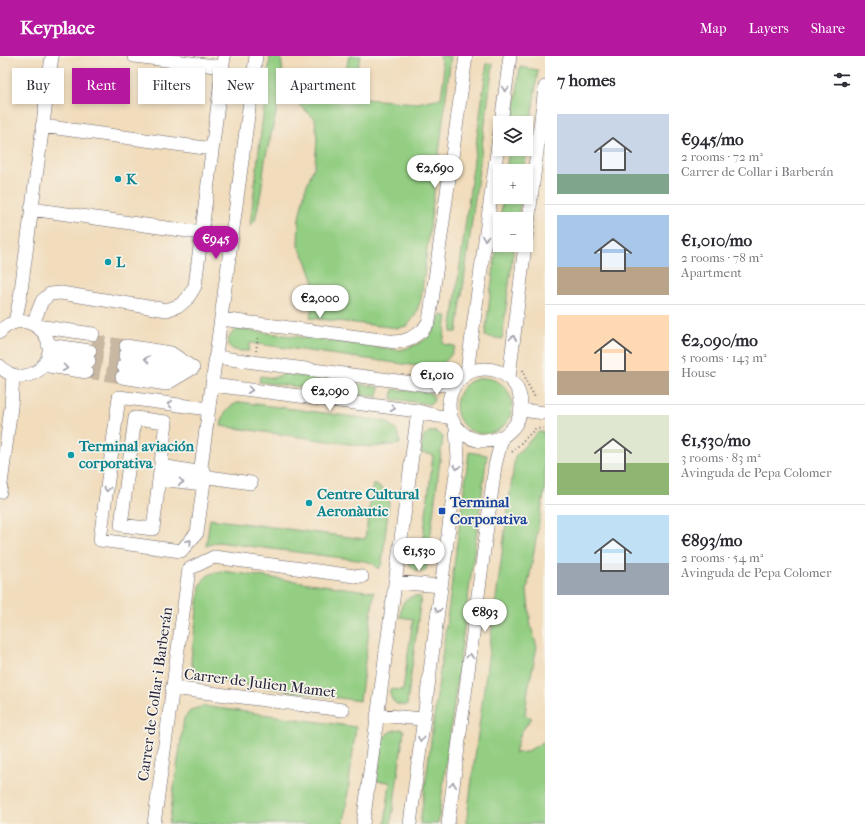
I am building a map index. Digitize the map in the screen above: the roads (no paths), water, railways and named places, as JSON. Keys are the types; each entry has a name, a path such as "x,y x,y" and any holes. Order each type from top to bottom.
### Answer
{"street":[{"path":"15,322 20,298 52,56"},
{"path":"0,366 8,373 18,376 28,376 36,372 42,341 42,301 50,294 61,294 167,310 180,305 187,299 195,286 223,62 134,56"},
{"path":"209,409 119,397 100,540 181,551 197,533 215,357 256,56"},
{"path":"221,318 396,342 403,342 423,330 429,321 466,56"},
{"path":"502,116 510,56"},
{"path":"530,212 541,146 545,87"},
{"path":"42,126 212,149"},
{"path":"467,372 496,156"},
{"path":"31,209 202,233"},
{"path":"508,376 524,252"},
{"path":"0,332 8,325 23,321 42,341 90,352"},
{"path":"42,341 90,352"},
{"path":"42,341 90,352"},
{"path":"193,368 125,357 214,370"},
{"path":"215,357 428,385 454,384"},
{"path":"485,368 497,370 508,376 514,383 521,396 521,410 515,426 502,438 490,442 479,441 464,435 453,423 449,415 448,400 454,384 467,372 485,368"},
{"path":"0,492 11,407 13,375"},
{"path":"212,385 418,411 437,416 453,423"},
{"path":"521,410 545,413"},
{"path":"363,824 418,411"},
{"path":"135,418 166,422 161,466 153,529 121,525 135,418"},
{"path":"410,824 458,458 453,423"},
{"path":"448,824 495,466 502,438"},
{"path":"161,466 197,472 209,477 251,483"},
{"path":"159,479 203,475"},
{"name":"Carrer de Collar i Barberán","path":"154,824 188,569 214,557 362,577"},
{"path":"395,582 441,586"},
{"name":"Carrer de Julien Mamet","path":"172,688 343,710"},
{"path":"377,715 423,719"}],"tunnel":[{"path":"92,341 126,346"},
{"path":"90,351 125,356"},
{"path":"89,361 123,366"},
{"path":"87,372 122,377"}],"place":[{"name":"K","path":"118,179"},
{"name":"L","path":"108,262"},
{"name":"Terminal aviación corporativa","path":"71,455"},
{"name":"Centre Cultural Aeronàutic","path":"309,503"},
{"name":"Terminal Corporativa","path":"442,511"}]}
